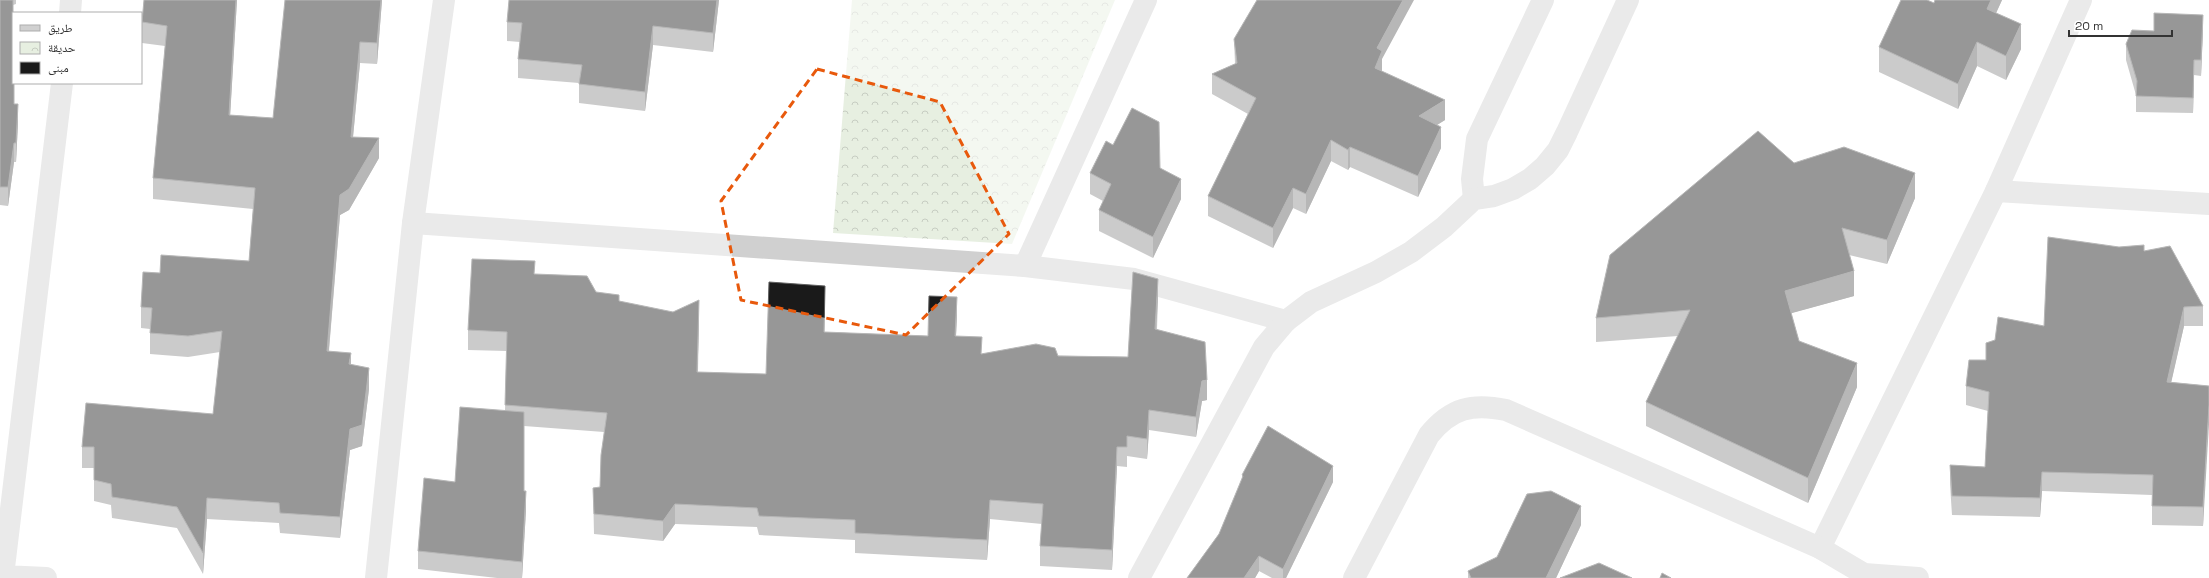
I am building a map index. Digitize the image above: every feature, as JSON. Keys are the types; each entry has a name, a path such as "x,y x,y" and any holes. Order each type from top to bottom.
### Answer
{"street":[{"path":"70,12 71,0"},
{"path":"376,578 413,223 444,0"},
{"path":"1024,266 1146,0"},
{"path":"1474,199 1472,179 1477,139 1484,121 1543,0"},
{"path":"1139,578 1264,347 1286,322 1311,302 1376,272 1411,252 1444,227 1474,199 1494,196 1513,189 1530,179 1553,155 1567,132 1628,0"},
{"path":"1820,548 1996,191 2081,0"},
{"path":"46,578 3,576 62,84"},
{"path":"1996,191 2209,204"},
{"path":"413,223 1024,266 1134,279 1286,322"},
{"path":"1354,578 1429,435 1440,422 1455,412 1472,407 1489,406 1506,410 1820,548 1864,574 1918,578"}],"highlighted area":[{"path":"817,69 940,102 1009,234 906,335 741,300 721,201"}],"green space":[{"path":"852,0 1115,0 1012,244 833,233"}],"building":[{"path":"0,0 13,0 12,84 14,84 14,104 18,104 16,143 14,143 8,187 0,187"},
{"path":"144,0 236,0 229,115 273,118 285,0 381,0 377,43 360,42 351,137 379,138 349,189 340,195 327,351 351,353 349,364 369,368 362,425 350,429 340,517 280,513 279,503 207,498 203,553 177,507 112,497 111,484 94,480 94,447 82,447 86,403 213,414 222,331 188,336 150,333 152,308 141,307 143,272 160,273 161,255 249,261 255,188 153,178 167,26 142,22"},
{"path":"509,0 717,0 713,33 653,26 645,92 579,84 582,65 518,59 522,23 507,22"},
{"path":"1257,0 1403,0 1377,48 1382,51 1375,68 1445,100 1419,116 1441,127 1418,176 1350,147 1348,150 1331,140 1306,194 1293,188 1273,228 1208,196 1256,98 1212,74 1237,63 1234,39"},
{"path":"1901,0 1927,0 1934,3 1935,0 1991,0 1987,9 2021,24 2006,56 1977,42 1958,84 1879,47"},
{"path":"2154,13 2203,15 2201,60 2194,60 2193,98 2136,96 2137,81 2126,44 2132,30 2154,31"},
{"path":"1132,108 1159,122 1160,168 1181,179 1153,237 1099,210 1111,184 1090,173 1106,141 1113,145"},
{"path":"1758,131 1794,163 1844,147 1915,173 1887,240 1842,228 1854,271 1785,291 1799,341 1857,363 1808,478 1646,402 1690,310 1596,318 1610,255"},
{"path":"2048,237 2119,247 2144,245 2144,251 2170,246 2203,306 2184,307 2167,382 2209,386 2203,507 2152,506 2153,475 2042,472 2040,498 1952,496 1950,465 1985,467 1989,392 1966,386 1969,360 1986,360 1986,343 1995,340 1998,317 2044,326"},
{"path":"472,259 535,261 534,274 587,276 596,292 619,295 619,301 673,312 699,300 697,372 766,374 769,282 825,286 824,332 928,336 929,296 957,297 955,336 982,337 981,354 1036,344 1055,348 1058,356 1128,357 1133,272 1158,279 1155,329 1205,342 1207,380 1202,381 1196,417 1149,410 1147,439 1127,436 1127,447 1117,447 1112,550 1040,546 1043,504 990,500 987,540 855,533 855,520 759,516 757,508 675,504 663,521 594,514 593,488 600,487 601,455 607,413 505,405 507,332 468,330"},
{"path":"460,407 524,412 524,491 526,491 522,562 418,551 424,478 455,482"},
{"path":"1268,426 1333,466 1283,569 1259,556 1244,578 1187,578 1219,534 1243,476 1242,475"},
{"path":"1551,491 1581,506 1546,578 1471,578 1468,571 1497,557 1527,494"},
{"path":"1599,563 1632,578 1560,578"},
{"path":"1662,573 1671,578 1660,578"}]}
